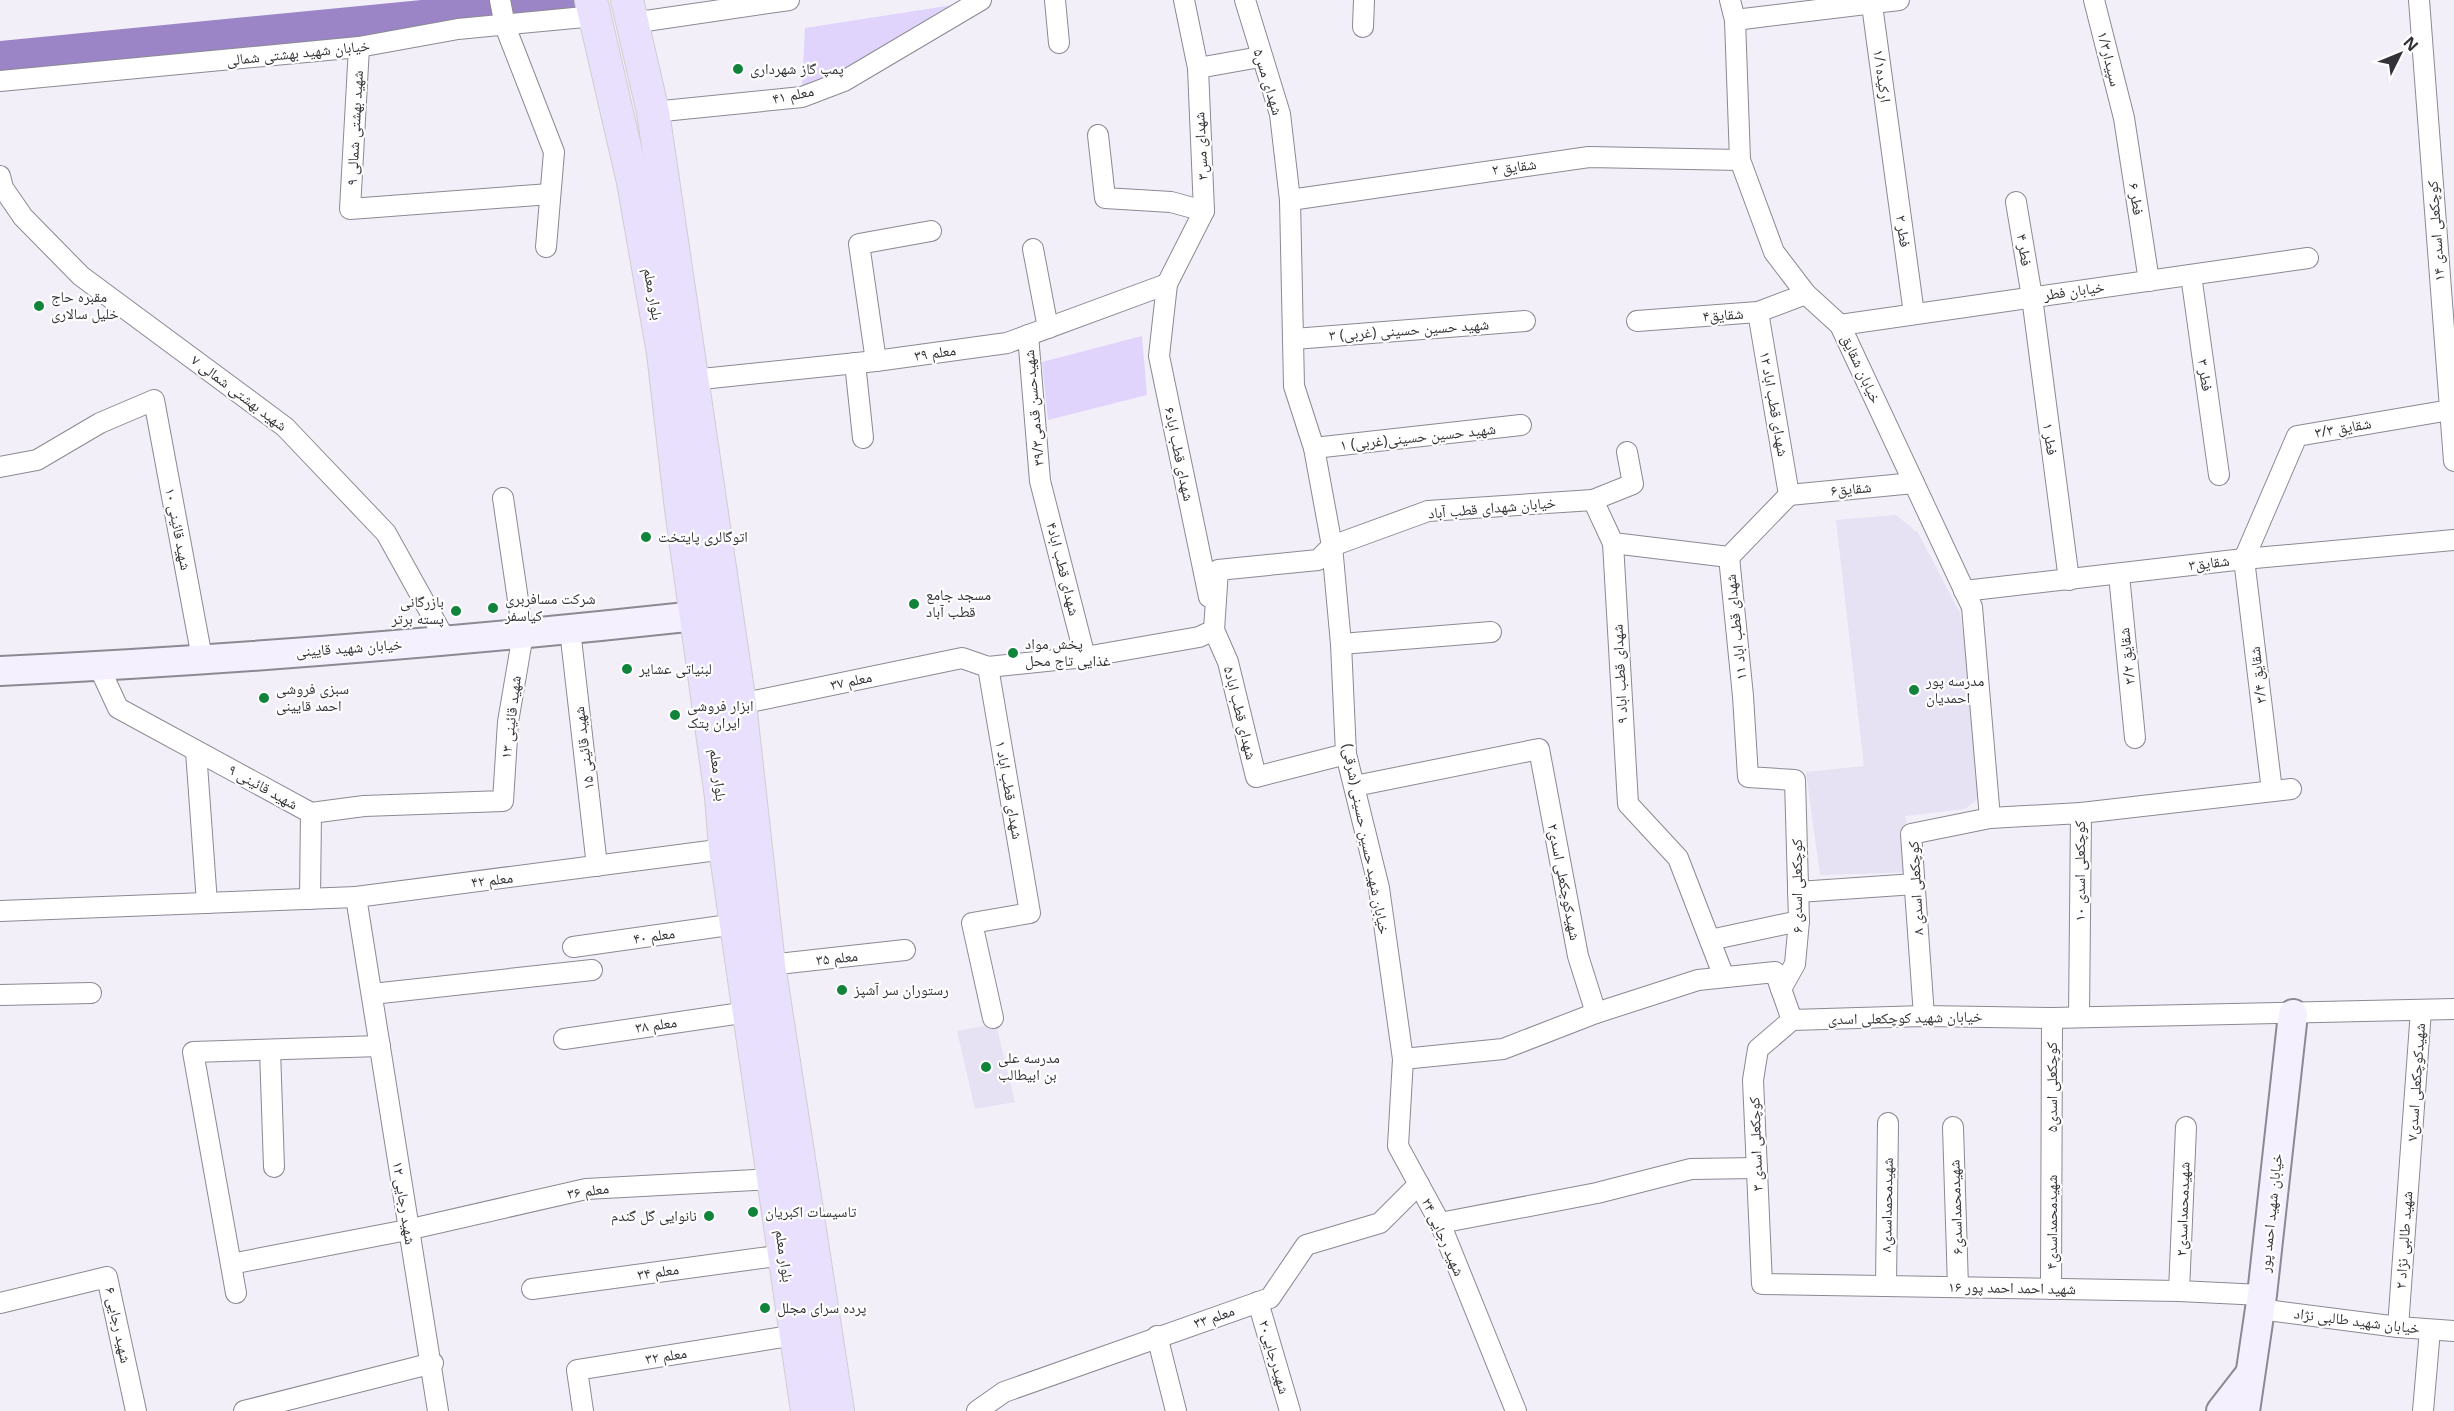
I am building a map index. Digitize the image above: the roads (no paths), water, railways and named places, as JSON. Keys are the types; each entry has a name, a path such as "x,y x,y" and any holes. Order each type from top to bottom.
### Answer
{"main road":[{"name":"بلوار معلم","path":"593,8 633,182 681,362 681,509 696,616 735,793 769,965 838,1411"},
{"name":"بلوار معلم","path":"630,11 653,112 681,362 740,704 735,793 724,849 807,1411"}],"street":[{"path":"500,0 505,26 554,153 546,247"},
{"path":"630,11 789,0"},
{"name":"معلم ۴۱","path":"653,112 802,97 844,81 981,0"},
{"path":"1055,0 1059,43"},
{"name":"شهدای مس۳","path":"1167,284 1204,211 1198,69 1184,0"},
{"name":"شهدای مس۵","path":"1245,0 1260,57 1280,114 1290,200 1294,339"},
{"path":"1363,27 1364,0"},
{"name":"خیابان شقایق","path":"1730,0 1735,20 1740,160 1774,252 1806,294 1840,325 1968,599"},
{"path":"1735,20 1899,0"},
{"name":"سپیدار۱/۳","path":"2094,0 2124,118"},
{"name":"کوچکعلی اسدی ۱۴","path":"2419,0 2449,345 2450,410 2454,461"},
{"name":"ارکیده۱/۱","path":"1872,5 1892,148"},
{"name":"خیابان شهید بهشتی شمالی","path":"0,81 359,47 458,29 505,26 593,8"},
{"name":"شهید بهشتی شمالی ۹","path":"359,47 350,209 550,194"},
{"path":"1198,69 1260,57"},
{"name":"فطر ۶","path":"2124,118 2149,281"},
{"path":"1098,135 1105,198 1171,202 1204,211"},
{"name":"فطر ۲","path":"1892,148 1914,314"},
{"name":"شقایق ۲","path":"1290,200 1589,157 1740,160"},
{"name":"شهید بهشتی شمالی ۷","path":"0,176 3,188 23,217 81,276 293,435 386,533 446,641"},
{"name":"فطر ۴","path":"2016,202 2032,297"},
{"path":"876,361 860,244 931,231"},
{"path":"1033,249 1048,328"},
{"name":"خیابان فطر","path":"1840,325 2308,258"},
{"name":"فطر ۳","path":"2191,275 2219,475"},
{"name":"معلم ۳۹","path":"681,362 855,363 1007,343 1167,284"},
{"name":"شهدای قطب اباد۶","path":"1167,284 1159,356 1214,627"},
{"name":"شقایق۴","path":"1637,321 1758,312 1806,294"},
{"name":"فطر ۱","path":"2032,297 2069,580"},
{"name":"شهدای قطب اباد ۱۲","path":"1758,312 1789,495"},
{"name":"شهید حسین حسینی (غربی) ۳","path":"1294,339 1525,321"},
{"name":"۳۹/۳شهیدحسن قدمی","path":"1028,335 1040,481"},
{"name":"خیابان شهید حسین حسینی (شرقی)","path":"1294,339 1294,386 1314,448 1332,546 1341,644 1346,754 1379,888 1403,1059"},
{"path":"855,363 863,438"},
{"name":"شهید قائینی ۱۰","path":"0,467 37,460 100,423 154,400 202,658"},
{"name":"شقایق ۳/۳","path":"2244,559 2297,436 2450,410"},
{"name":"شهید حسین حسینی(غربی) ۱","path":"1314,448 1521,425"},
{"name":"خیابان شهدای قطب آباد","path":"1214,627 1218,570 1318,560 1332,546 1428,511 1593,500 1633,484 1627,452"},
{"name":"شهدای قطب اباد۴","path":"1040,481 1086,657"},
{"name":"شقایق۶","path":"1789,495 1914,483"},
{"path":"1593,500 1613,543 1729,557 1789,495"},
{"name":"شهید قائینی ۱۳","path":"503,498 523,634 508,722 503,801"},
{"name":"شقایق۳","path":"1968,599 2069,580 2244,559 2454,540"},
{"name":"شهدای قطب اباد ۹","path":"1613,543 1628,804 1678,858 1710,940"},
{"name":"شهدای قطب اباد ۱۱","path":"1729,557 1743,696 1748,777 1795,780"},
{"name":"شقایق ۳/۴","path":"2244,559 2272,791"},
{"name":"شقایق ۳/۲","path":"2119,574 2135,738"},
{"path":"1968,599 1990,818"},
{"name":"خیابان شهید قایینی","path":"0,671 99,667 446,641 696,616"},
{"path":"988,667 1086,657 1178,642 1199,637 1214,627"},
{"name":"شهدای قطب اباد۵","path":"1214,627 1228,662 1256,777 1346,754"},
{"name":"شهید قائینی ۱۵","path":"570,630 597,866"},
{"path":"1341,644 1491,632"},
{"name":"معلم ۳۷","path":"740,704 962,658 988,667"},
{"name":"شهید قائینی ۹","path":"99,667 118,708 311,813 364,806 503,801"},
{"name":"شهدای قطب اباد ۱","path":"988,667 1030,913 972,923 993,1018"},
{"name":"شهیدکوچکعلی اسدی۲","path":"1355,786 1539,749 1578,956 1596,1013"},
{"path":"196,751 207,903"},
{"name":"کوچکعلی اسدی ۶","path":"1781,989 1795,964 1799,921 1795,780"},
{"path":"2081,813 2291,789"},
{"path":"310,899 311,813"},
{"name":"کوچکعلی اسدی ۱۰","path":"1990,818 2081,813 2079,1017"},
{"name":"کوچکعلی اسدی ۸","path":"1924,1016 1911,834 1990,818"},
{"name":"معلم ۴۲","path":"0,911 356,897 724,849"},
{"path":"1798,892 1915,884"},
{"path":"356,897 372,994 592,970"},
{"path":"1724,977 1710,940 1799,921"},
{"name":"معلم ۴۰","path":"573,947 736,924"},
{"name":"معلم ۳۵","path":"769,965 905,951"},
{"path":"1403,1059 1503,1049 1596,1013 1698,980 1724,977 1775,972 1792,1020"},
{"path":"0,995 91,993"},
{"name":"شهید رجایی ۱۲","path":"372,994 407,1230 433,1363 438,1411"},
{"name":"خیابان شهید کوچکعلی اسدی","path":"1792,1020 1924,1016 2052,1018 2293,1014 2454,1009"},
{"name":"شهیدکوچکعلی اسدی۷","path":"2410,1154 2421,1010"},
{"name":"معلم ۳۸","path":"564,1039 748,1012"},
{"name":"خیابان شهید احمد پور","path":"2245,1411 2260,1302 2293,1014"},
{"name":"کوچکعلی اسدی۵","path":"2052,1018 2052,1156"},
{"name":"کوچکعلی اسدی ۳","path":"1762,1284 1753,1080 1758,1049 1792,1020"},
{"path":"236,1293 193,1052 380,1047"},
{"path":"270,1050 274,1167"},
{"name":"شهید رجایی ۲۴","path":"1403,1059 1398,1146 1440,1223 1516,1411"},
{"name":"شهیدمحمداسدی۸","path":"1886,1286 1888,1123"},
{"name":"شهیدمحمداسدی۶","path":"1953,1127 1958,1287"},
{"name":"شهیدمحمداسدی۲","path":"2179,1291 2186,1127"},
{"name":"شهید طالبی نژاد ۲","path":"2398,1327 2410,1154"},
{"name":"شهیدمحمداسدی۴","path":"2051,1289 2052,1156"},
{"path":"1440,1223 1597,1193 1691,1168 1757,1167"},
{"name":"معلم ۳۶","path":"231,1264 407,1230 586,1189 773,1179"},
{"name":"معلم ۳۳","path":"977,1411 1004,1392 1157,1336 1270,1298 1306,1245 1380,1223 1419,1184"},
{"name":"معلم ۳۴","path":"532,1289 784,1256"},
{"name":"شهید رجایی ۶","path":"0,1303 107,1277 136,1411"},
{"name":"شهید احمد احمد پور ۱۶","path":"1762,1284 2179,1291 2260,1302"},
{"name":"شهیدرجایی۲۰","path":"1258,1302 1290,1411"},
{"name":"خیابان شهید طالبی نژاد","path":"2260,1302 2398,1327 2454,1331"},
{"path":"2423,1411 2430,1330"},
{"name":"معلم ۳۲","path":"584,1411 577,1370 796,1335"},
{"path":"1157,1336 1176,1411"},
{"path":"244,1411 433,1363"},
{"path":"2221,1411 2250,1373"}],"waterway":[{"path":"0,57 577,1"}],"place":[{"name":"پمپ گاز شهرداری","path":"738,69"},
{"name":"مقبره حاج خلیل سالاری","path":"39,306"},
{"name":"اتوگالری پایتخت","path":"646,537"},
{"name":"مسجد جامع قطب آباد","path":"914,604"},
{"name":"شرکت مسافربری کیاسفر","path":"493,608"},
{"name":"بازرگانی پسته برتر","path":"456,611"},
{"name":"پخش مواد غذایی تاج محل","path":"1013,653"},
{"name":"لبنیاتی عشایر","path":"627,669"},
{"name":"مدرسه پور احمدیان","path":"1914,690"},
{"name":"سبزی فروشی احمد قایینی","path":"264,698"},
{"name":"ابزار فروشی ایران پتک","path":"675,715"},
{"name":"رستوران سر آشپز","path":"842,990"},
{"name":"مدرسه علی بن ابیطالب","path":"986,1067"},
{"name":"تاسیسات اکبریان","path":"753,1212"},
{"name":"نانوایی گل گندم","path":"709,1216"},
{"name":"پرده سرای مجلل","path":"765,1308"}]}
